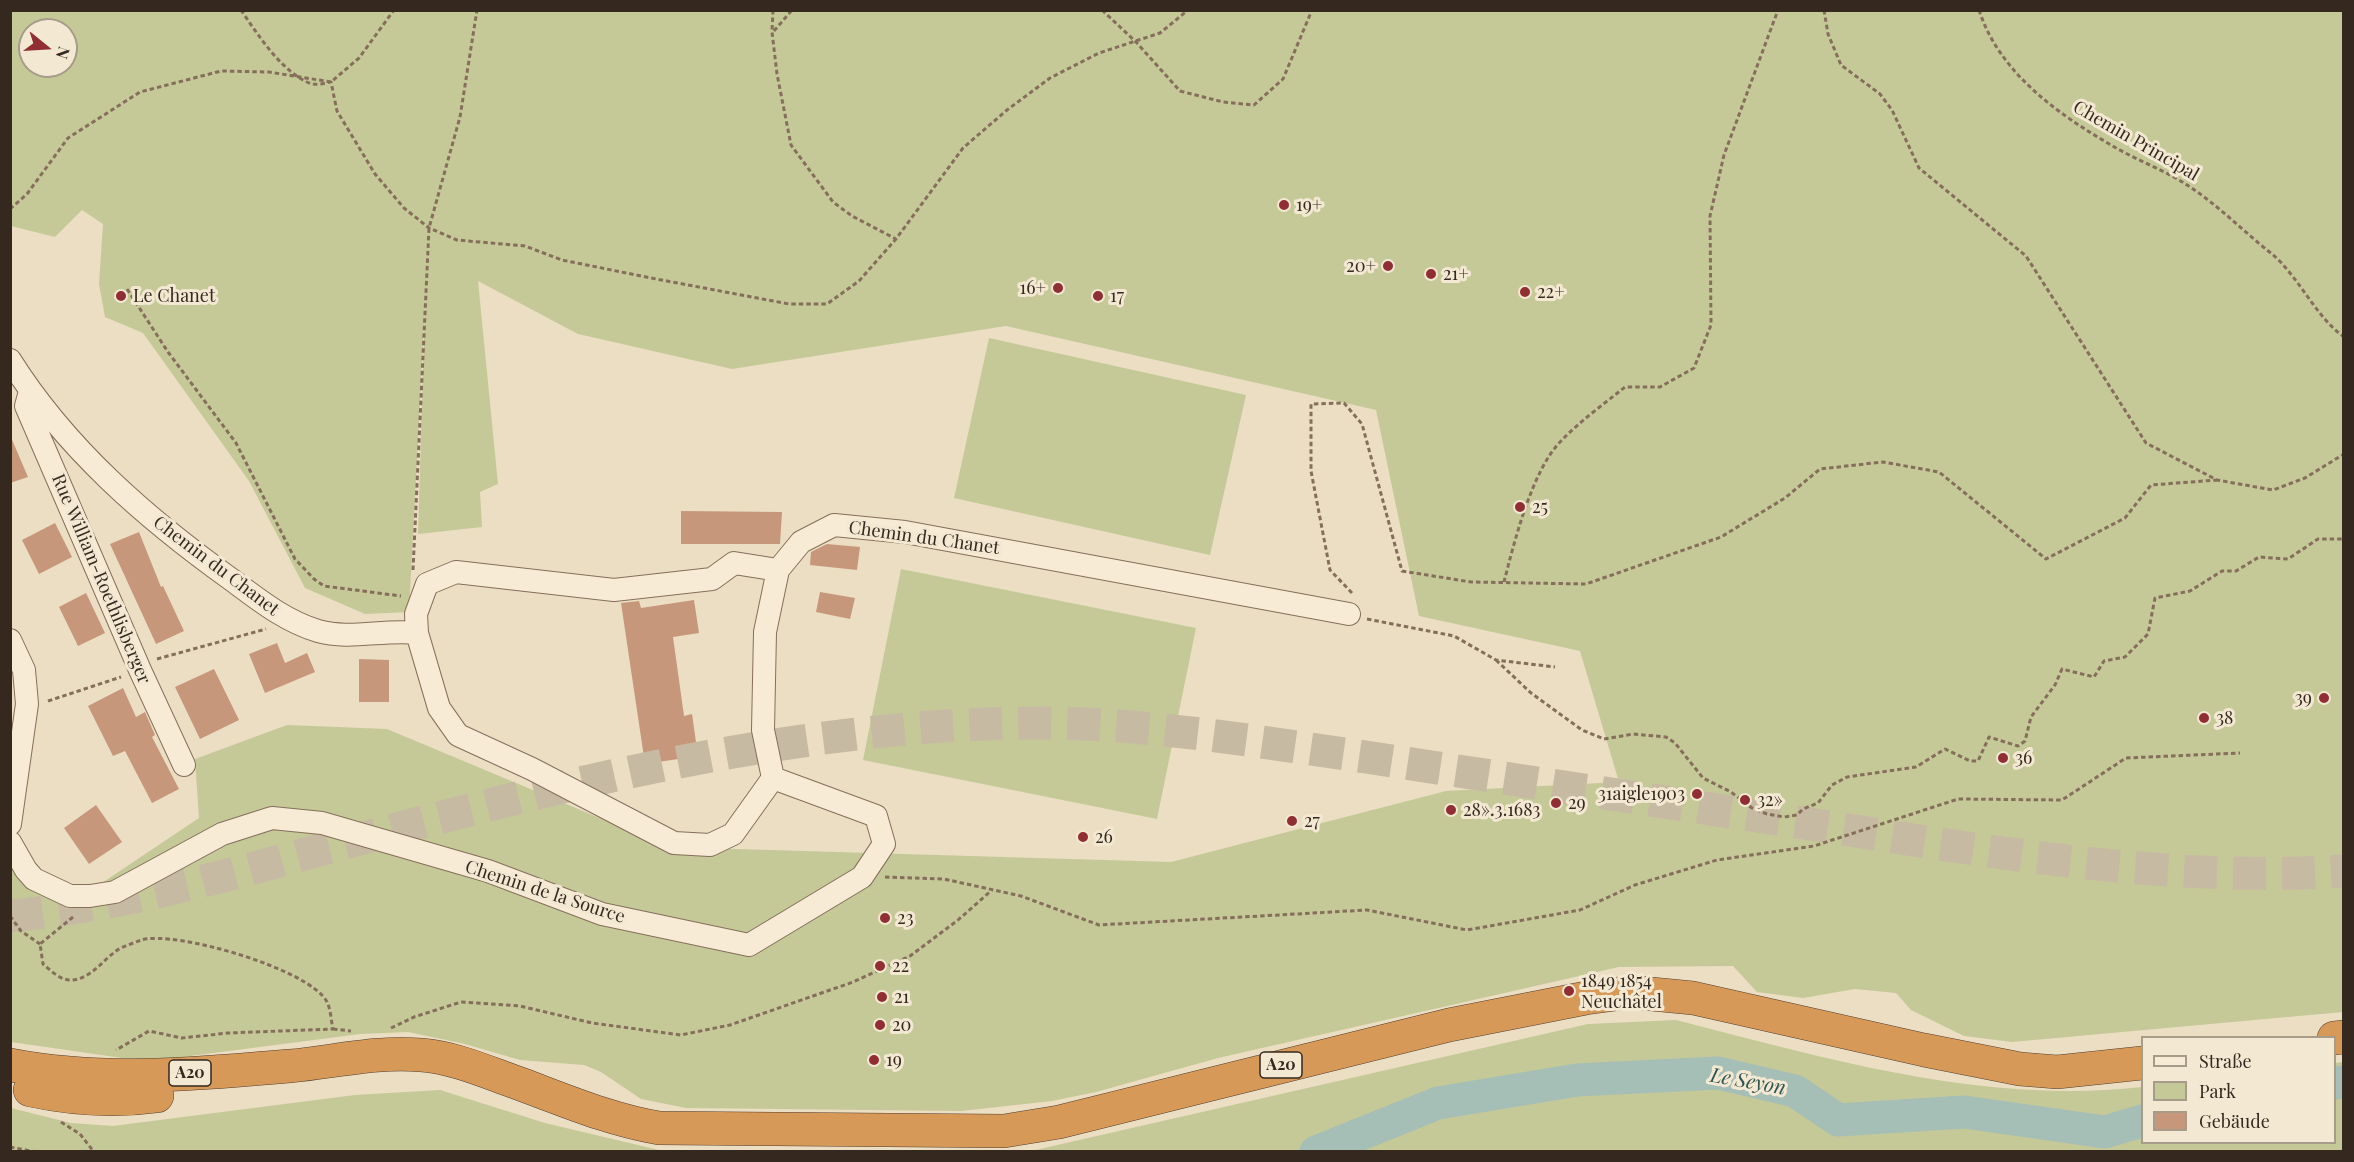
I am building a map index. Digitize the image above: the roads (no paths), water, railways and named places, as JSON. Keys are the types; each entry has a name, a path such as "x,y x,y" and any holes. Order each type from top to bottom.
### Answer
{"highway":[{"name":"A20","path":"10,1065 61,1073 124,1077 292,1066 385,1054 423,1055 474,1068 639,1124 719,1130 1004,1131 1034,1127 1449,1025 1586,998 1630,992 1693,998 1934,1053 2020,1069 2057,1072 2141,1063"},
{"path":"10,1086 77,1098 141,1099 198,1091 292,1066"}],"street":[{"name":"Chemin du Chanet","path":"10,360 30,391 90,462 175,540 286,619 319,632 351,635 398,631 417,633"},
{"name":"Rue William-Roethlisberger","path":"30,391 26,406 138,666 184,765"},
{"name":"Chemin du Chanet","path":"778,570 801,542 834,525 905,532 1349,614"},
{"path":"734,563 778,570 765,632 763,730 773,778 733,834 710,845 674,843 532,769 458,735 439,708 417,633 416,614 424,592 456,572 614,590 712,579 734,563"},
{"path":"10,640 24,670 27,704 15,807 10,824"},
{"name":"Chemin de la Source","path":"10,842 26,870 34,879 70,896 115,892 222,834 273,818 322,823 488,871 602,914 749,945 862,876 884,844 876,816 773,778"}],"waterway":[{"name":"Le Seyon","path":"1316,1152 1438,1103 1577,1080 1718,1073 1795,1091 1838,1120 1964,1112 2105,1132 2141,1121"},
{"name":"Le Seyon","path":"2336,1083 2344,1082"}],"tunnel":[{"path":"10,916 62,910 164,890 571,785 728,753 807,740 887,731 967,725 1047,723 1167,730 1247,740 2025,856 2216,873 2344,871"}],"place":[{"name":"19+","path":"1284,205"},
{"name":"20+","path":"1388,266"},
{"name":"21+","path":"1431,274"},
{"name":"16+","path":"1058,288"},
{"name":"22+","path":"1525,292"},
{"name":"Le Chanet","path":"121,296"},
{"name":"17","path":"1098,296"},
{"name":"25","path":"1520,507"},
{"name":"39","path":"2324,698"},
{"name":"38","path":"2204,718"},
{"name":"36","path":"2003,758"},
{"name":"31aigle1903","path":"1697,794"},
{"name":"32»","path":"1745,800"},
{"name":"29","path":"1556,803"},
{"name":"28».3.1683","path":"1451,810"},
{"name":"27","path":"1292,821"},
{"name":"26","path":"1083,837"},
{"name":"23","path":"885,918"},
{"name":"22","path":"880,966"},
{"name":"1849 1854 Neuchâtel","path":"1569,991"},
{"name":"21","path":"882,997"},
{"name":"20","path":"880,1025"},
{"name":"19","path":"874,1060"}]}
